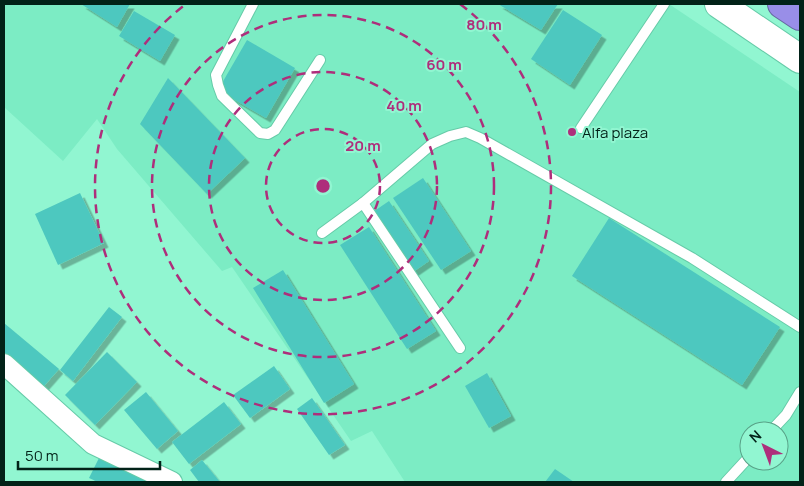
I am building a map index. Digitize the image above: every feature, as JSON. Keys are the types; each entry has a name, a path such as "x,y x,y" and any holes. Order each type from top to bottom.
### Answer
{"highway":[{"path":"782,4 800,16"}],"street":[{"path":"720,4 800,58"},
{"path":"4,364 94,444 172,482"}],"lane":[{"path":"253,4 216,75 222,96 260,133 268,134 275,130 320,60"},
{"path":"581,128 664,4"},
{"path":"322,234 363,203 432,144 450,136 466,132 480,138 684,253 800,327"},
{"path":"363,203 460,348"},
{"path":"780,421 800,392"},
{"path":"726,482 739,468"}],"shaded area":[{"path":"4,4 669,4 800,92 800,482 405,482 372,431 351,441 232,267 222,271 117,149 97,119 63,161 4,107"}],"building":[{"path":"81,4 130,4 117,27"},
{"path":"498,4 558,4 541,30"},
{"path":"563,10 602,35 570,85 531,59"},
{"path":"134,11 175,35 160,61 119,36"},
{"path":"247,40 295,68 266,118 218,90"},
{"path":"168,78 245,158 207,194 140,124"},
{"path":"423,178 471,251 441,270 393,198"},
{"path":"80,193 104,243 58,265 35,214"},
{"path":"389,201 429,261 410,274 370,214"},
{"path":"609,218 780,327 742,385 572,276"},
{"path":"369,227 436,331 407,349 340,245"},
{"path":"283,270 354,384 324,403 253,288"},
{"path":"109,307 122,317 73,381 60,370"},
{"path":"4,323 59,369 44,386 4,352"},
{"path":"107,352 137,382 95,425 65,395"},
{"path":"274,366 290,389 250,418 233,395"},
{"path":"487,373 511,416 489,428 465,386"},
{"path":"146,392 178,431 157,449 124,410"},
{"path":"312,398 345,445 329,455 297,409"},
{"path":"224,402 241,424 189,464 172,442"},
{"path":"101,454 157,482 98,482 89,478"},
{"path":"202,460 220,482 199,482 190,470"},
{"path":"555,469 574,482 545,482"}],"place":[{"name":"Alfa plaza","path":"572,132"}]}
